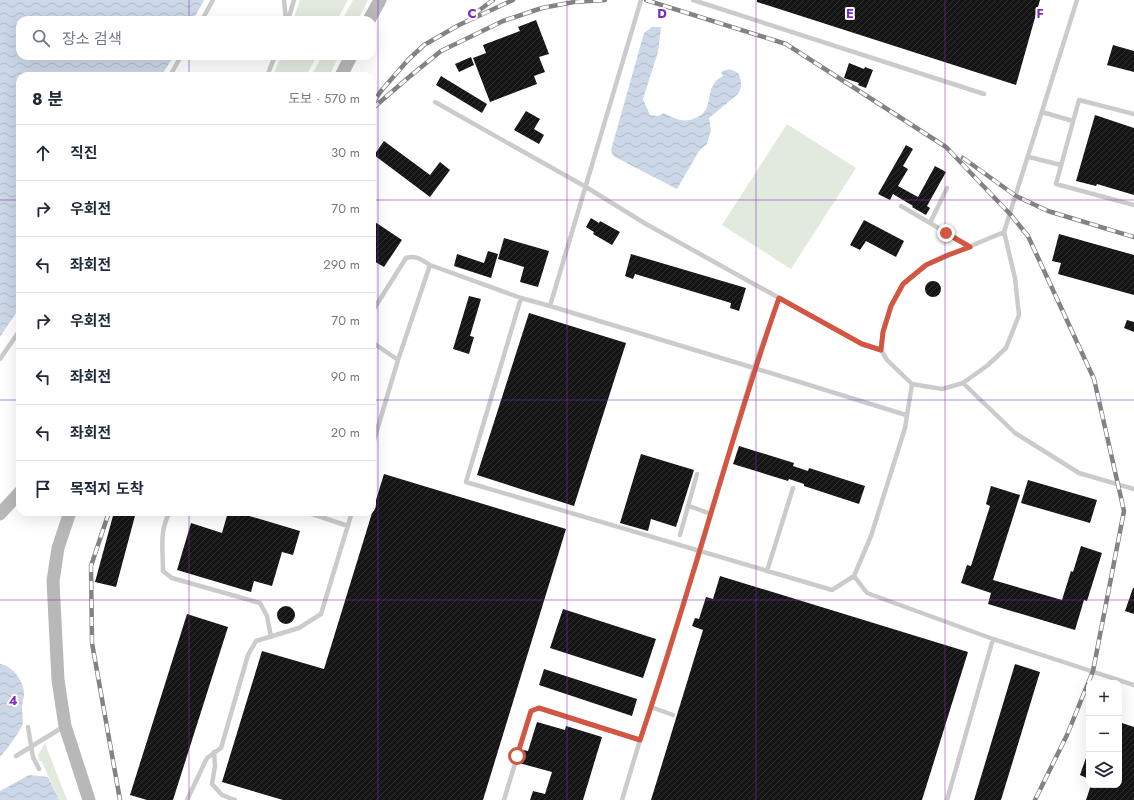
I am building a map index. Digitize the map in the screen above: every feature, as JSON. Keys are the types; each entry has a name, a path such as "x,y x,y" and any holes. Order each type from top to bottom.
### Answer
{"main road":[{"path":"371,16 380,0"},
{"path":"343,72 349,60"},
{"path":"0,514 16,496"},
{"path":"69,516 58,548 53,581 58,680 65,726 89,800"}],"lane":[{"path":"204,16 213,0"},
{"path":"284,0 286,16"},
{"path":"288,16 294,0"},
{"path":"550,306 640,0"},
{"path":"693,0 984,94"},
{"path":"1004,232 926,265 903,284 891,306 883,332 881,350 887,360 912,384 942,388 963,383 988,366 1006,348 1019,315 1015,278 1004,232 1077,0"},
{"path":"172,72 179,60"},
{"path":"269,72 274,60"},
{"path":"1134,114 1079,100 1056,184 1134,205"},
{"path":"435,102 586,187 646,224 779,298 862,344 881,350"},
{"path":"1042,112 1073,121"},
{"path":"1028,157 1061,166"},
{"path":"930,223 947,188"},
{"path":"901,206 970,247"},
{"path":"376,306 406,258 412,256 419,258 430,265 521,298 906,415"},
{"path":"376,434 398,360 430,265"},
{"path":"521,298 466,482 832,590 854,576 871,536 905,428 912,384"},
{"path":"622,800 700,552 754,368 779,298"},
{"path":"0,359 16,336"},
{"path":"376,345 398,360"},
{"path":"963,383 1015,433 1079,473 1134,489"},
{"path":"680,535 697,474"},
{"path":"767,571 793,488"},
{"path":"689,506 711,514"},
{"path":"168,516 162,534 163,571 172,578 260,603 267,616 271,637"},
{"path":"318,516 348,526"},
{"path":"187,800 207,758 221,748 248,655 256,641 299,628 321,614 351,516"},
{"path":"854,576 867,594 993,639 1134,684"},
{"path":"947,800 993,639"},
{"path":"651,707 673,715"},
{"path":"504,800 531,711 539,708 640,740"},
{"path":"16,756 65,726"},
{"path":"28,727 33,757 39,769"},
{"path":"214,752 215,766 212,784 222,795 235,800"}],"shaded area":[{"path":"300,0 348,0 339,16 294,16"},
{"path":"353,0 368,0 360,16 344,16"},
{"path":"279,60 315,60 308,72 275,72"},
{"path":"320,60 337,60 331,72 313,72"},
{"path":"787,124 856,168 791,269 722,225"},
{"path":"45,743 67,800 59,800 42,762 39,760 38,755"}],"water":[{"path":"0,0 204,0 195,16 16,16 16,60 171,60 164,72 16,72 16,313 0,337"},
{"path":"652,27 661,27 658,52 643,99 650,115 658,116 664,113 681,120 693,119 700,116 707,108 712,87 718,79 723,76 721,72 726,70 734,71 739,74 741,82 741,87 737,95 709,118 711,130 707,144 699,151 677,189 613,156 611,150 644,33"},
{"path":"0,664 5,665 14,671 22,685 24,696 22,706 22,726 0,757"},
{"path":"29,775 48,777 59,800 0,800 0,791"}],"building":[{"path":"757,0 1040,0 1016,85 757,2"},
{"path":"536,20 549,54 539,57 545,72 534,76 537,84 490,102 473,58 486,53 483,45 520,31 518,27"},
{"path":"1113,45 1134,51 1134,72 1107,65"},
{"path":"471,57 474,65 459,72 455,64"},
{"path":"849,63 864,69 865,67 873,70 866,88 858,85 859,83 844,78"},
{"path":"441,76 487,104 482,113 436,85"},
{"path":"526,111 540,119 534,129 544,135 539,144 514,130"},
{"path":"1095,115 1134,128 1134,195 1097,184 1096,186 1076,181"},
{"path":"384,141 430,175 440,162 450,170 430,197 376,156 376,152"},
{"path":"906,145 913,149 903,166 908,169 898,186 918,197 935,166 946,172 927,206 930,208 926,215 893,194 890,200 878,194"},
{"path":"591,218 599,223 600,221 620,232 612,245 593,234 594,232 586,227"},
{"path":"864,220 904,241 896,257 866,241 860,250 850,245"},
{"path":"376,223 402,240 384,267 376,262"},
{"path":"1059,234 1134,255 1134,295 1058,274 1061,263 1052,261"},
{"path":"504,238 549,251 538,287 520,282 524,267 498,259"},
{"path":"488,251 498,254 491,278 454,266 457,254 484,263"},
{"path":"631,254 746,288 739,311 730,308 731,303 635,274 633,279 625,276"},
{"path":"930,281 936,281 941,286 939,295 936,297 930,297 925,292 925,286"},
{"path":"469,296 481,299 470,336 474,337 469,354 453,349"},
{"path":"529,313 626,343 574,506 477,475"},
{"path":"1127,320 1134,322 1134,332 1124,328"},
{"path":"739,446 794,463 793,466 808,471 809,468 865,486 859,504 804,486 804,484 789,479 788,481 733,464"},
{"path":"641,454 694,470 676,527 651,519 648,531 620,523"},
{"path":"384,474 566,529 483,800 283,800 222,782 262,651 324,669 371,516 376,516 376,500"},
{"path":"1028,480 1097,500 1090,523 1021,503"},
{"path":"991,486 1020,495 993,580 1062,600 1081,546 1102,553 1087,601 1084,600 1075,630 988,604 991,593 961,583 967,565 971,566 990,506 986,504"},
{"path":"113,516 135,516 116,587 95,582"},
{"path":"227,516 249,516 300,531 293,555 282,552 272,586 254,581 251,592 177,570 191,523 222,533"},
{"path":"720,576 968,652 922,800 651,800 703,630 692,626 695,618 699,619 706,597 713,599"},
{"path":"1134,588 1134,614 1125,611"},
{"path":"286,606 292,609 295,615 292,621 286,624 280,621 277,615 280,609"},
{"path":"563,609 656,639 643,678 550,648"},
{"path":"187,614 228,627 173,800 147,800 130,795"},
{"path":"1015,664 1040,672 1001,800 974,800"},
{"path":"544,669 637,699 632,716 539,685"},
{"path":"537,722 565,730 566,726 602,737 583,800 530,800 533,791 545,794 552,772 519,763 523,750 528,751"},
{"path":"1122,723 1134,727 1134,800 1086,800 1090,788 1122,788"},
{"path":"1086,758 1086,778 1080,775"}],"railway":[{"path":"473,15 493,0"},
{"path":"376,98 408,60 424,45 459,25 513,0"},
{"path":"376,106 441,51 503,21 542,8 574,2 605,0"},
{"path":"646,0 786,44 946,147 1010,214 1028,236 1094,379 1124,511 1093,671 1067,735 1035,800"},
{"path":"963,158 1016,196 1048,211 1134,237"},
{"path":"108,516 91,566 92,643 120,800"}],"route":[{"path":"517,756 531,711 539,708 640,740 700,552 754,368 779,298 862,344 881,350 883,332 891,306 903,284 926,265 970,247 946,233"}]}
